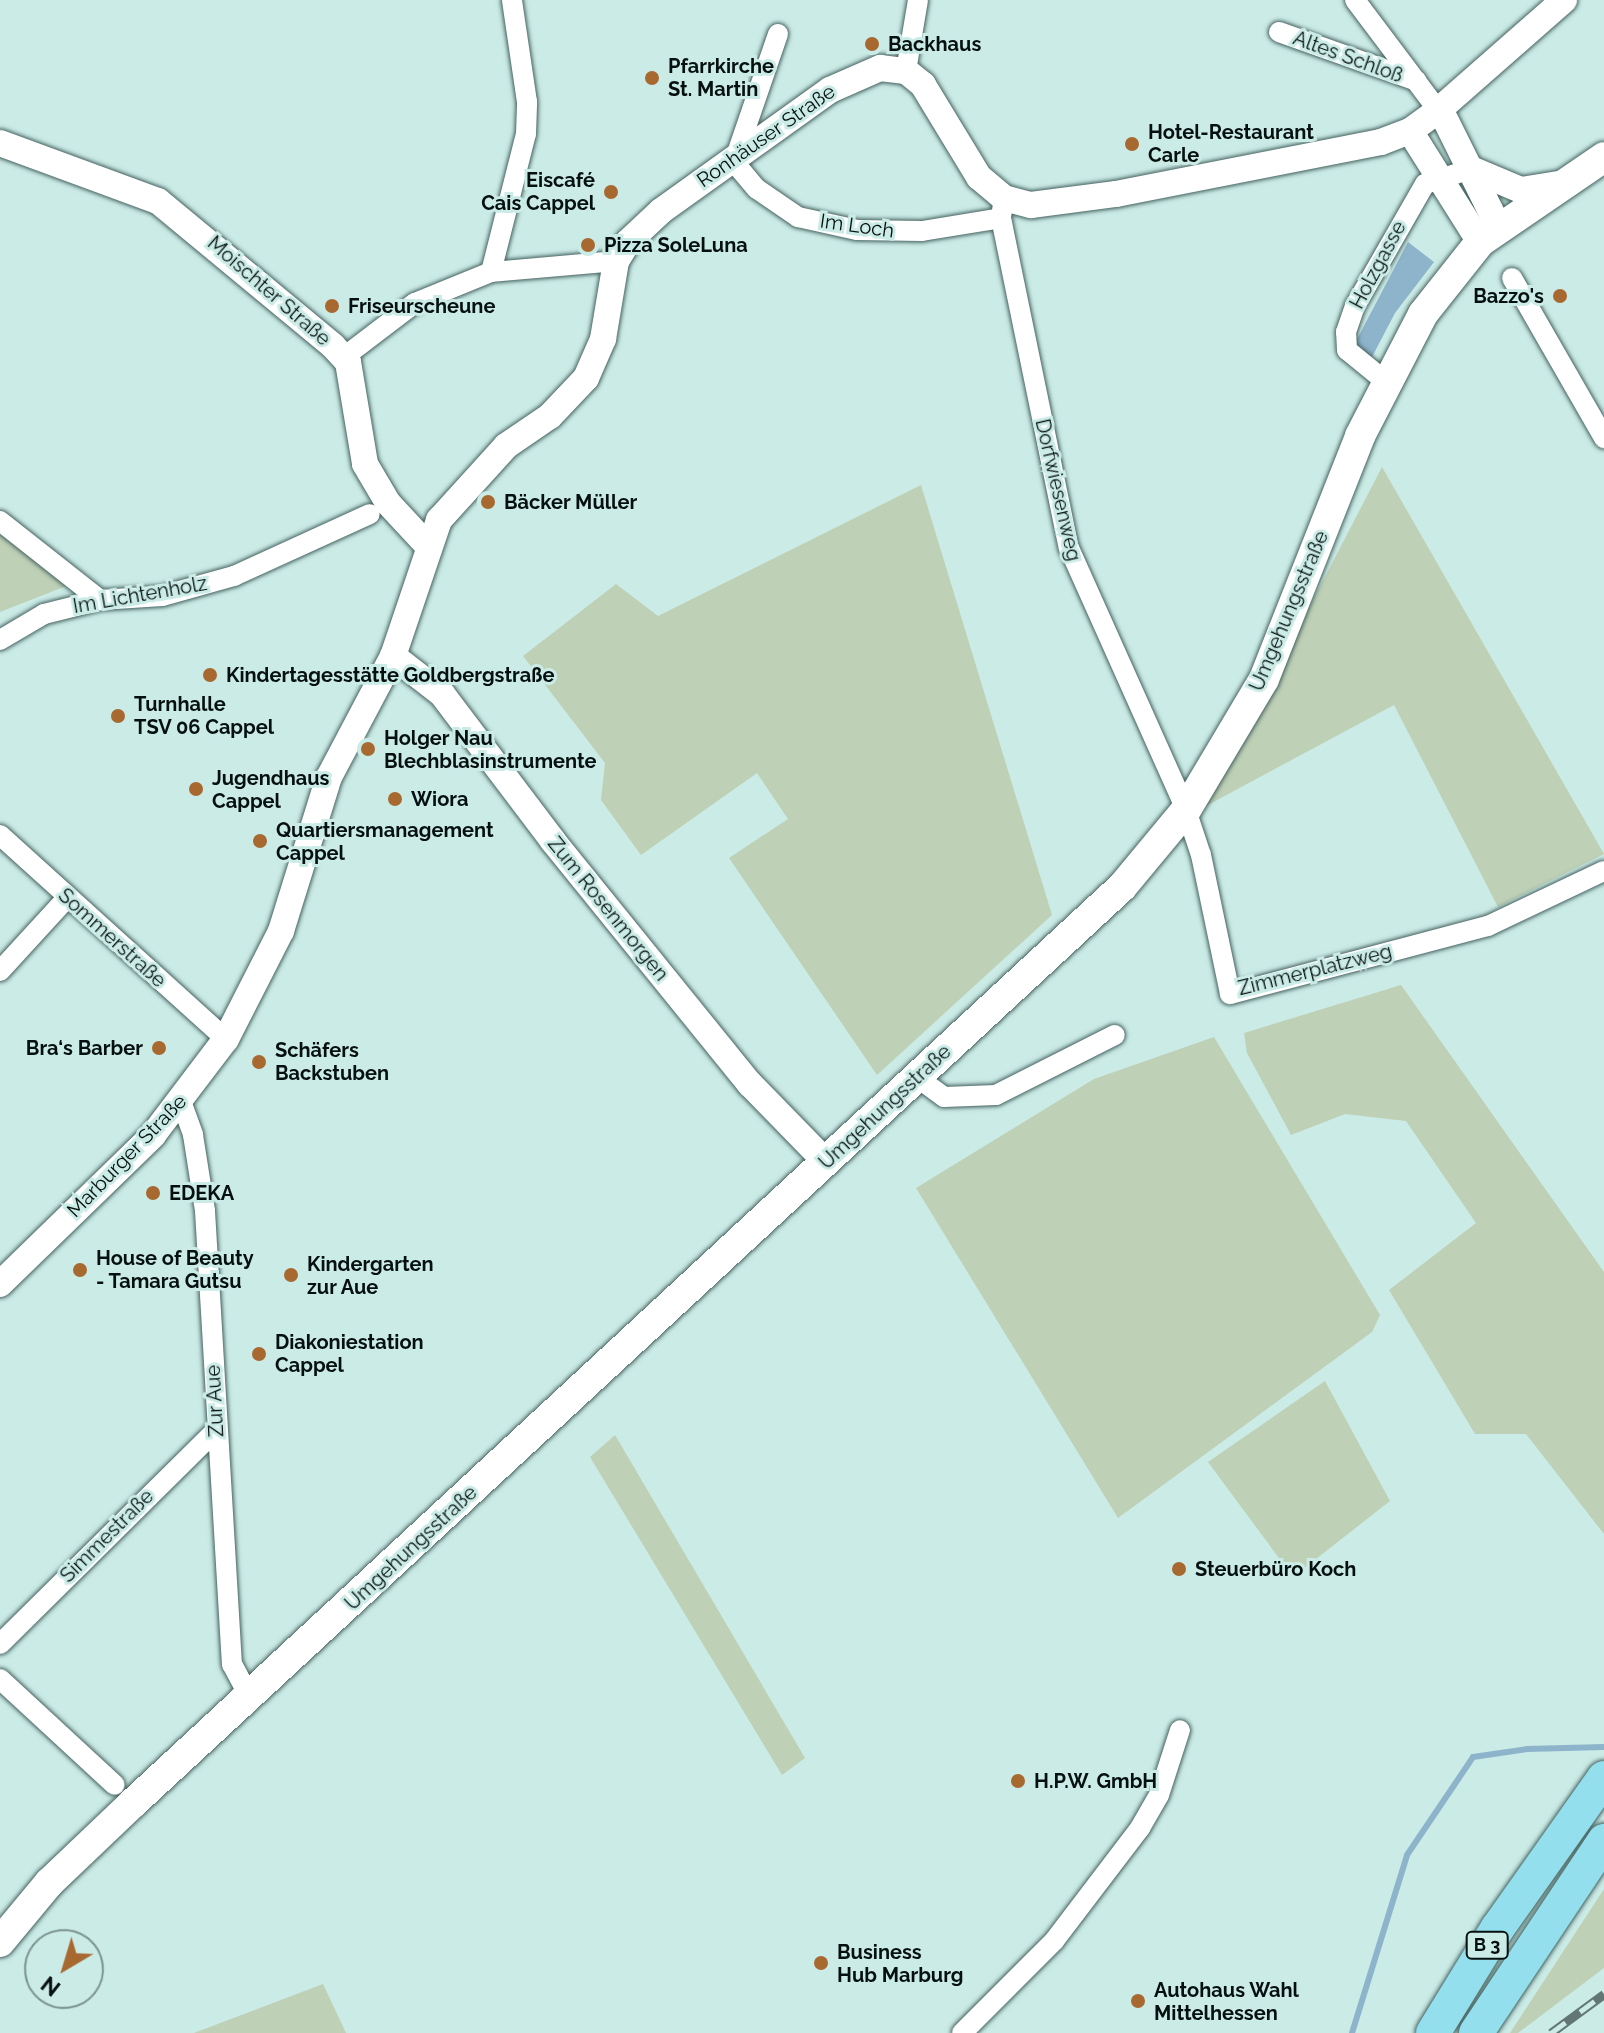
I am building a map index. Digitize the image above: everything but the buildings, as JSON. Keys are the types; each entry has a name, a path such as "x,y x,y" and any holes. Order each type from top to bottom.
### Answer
{"highway":[{"name":"B 3","path":"1433,2033 1544,1860 1602,1780"},
{"name":"B 3","path":"1476,2033 1604,1841"}],"main road":[{"name":"Umgehungsstraße","path":"0,1942 49,1883 1122,887 1186,810 1264,679 1385,381 1423,314 1489,234 1557,184 1604,157"}],"street":[{"path":"491,272 526,134 527,102 512,0"},
{"path":"918,0 906,71 933,95 979,177 1002,208 1050,206 1225,174 1410,131 1564,0"},
{"name":"Altes Schloß","path":"1355,0 1439,109"},
{"name":"Altes Schloß","path":"1279,32 1417,81"},
{"path":"734,162 778,34"},
{"name":"Ronhäuser Straße","path":"616,261 628,242 661,211 734,162 830,90 880,68 906,71"},
{"path":"1439,109 1471,169 1489,234"},
{"path":"1410,131 1442,177 1489,234"},
{"name":"Moischter Straße","path":"0,143 158,201 344,357 365,464 388,503 427,545"},
{"name":"Im Loch","path":"734,162 757,189 798,217 838,226 896,233 1002,208"},
{"path":"1471,169 1521,190 1557,184"},
{"name":"Holzgasse","path":"1385,381 1351,356 1345,342 1355,306 1403,217 1425,184 1471,169"},
{"name":"Dorfwiesenweg","path":"1002,208 1069,548 1186,810"},
{"path":"344,357 415,303 491,272 616,261"},
{"name":"Marburger Straße","path":"0,1284 182,1104 226,1039 281,931 329,777 393,656 427,545 439,520 473,480 586,378 603,339 616,261"},
{"path":"1512,278 1604,438"},
{"name":"Im Lichtenholz","path":"0,640 33,618 100,600 162,596 234,576 370,514"},
{"path":"0,521 100,600"},
{"name":"Zum Rosenmorgen","path":"393,656 442,694 553,841 750,1084 826,1162"},
{"name":"Zimmerplatzweg","path":"1186,810 1201,855 1230,994 1488,926 1604,871"},
{"name":"Sommerstraße","path":"0,835 226,1039"},
{"path":"0,971 67,898"},
{"path":"918,1078 944,1097 996,1095 1115,1035"},
{"name":"Zur Aue","path":"182,1104 193,1135 205,1211 232,1664 249,1696"},
{"name":"Simmestraße","path":"0,1644 216,1430"},
{"path":"0,1679 115,1785"},
{"path":"962,2033 1054,1941 1140,1828 1159,1795 1180,1730"}],"green space":[{"path":"1382,467 1604,854 1498,907 1394,705 1206,806"},
{"path":"921,485 1052,915 877,1075 729,858 788,819 757,773 641,855 601,800 605,763 523,656 616,584 658,616"},
{"path":"0,525 74,583 0,612"},
{"path":"1401,985 1604,1272 1604,1534 1526,1434 1475,1434 1389,1290 1476,1223 1406,1121 1345,1114 1291,1135 1247,1053 1244,1033"},
{"path":"1214,1037 1380,1315 1372,1332 1118,1518 916,1188 1094,1079"},
{"path":"1325,1381 1390,1501 1293,1577 1208,1462"},
{"path":"615,1435 805,1758 782,1775 590,1457"},
{"path":"1604,1889 1604,1968 1518,2033 1510,2033"},
{"path":"323,1984 346,2033 194,2033"}],"water":[{"path":"1408,242 1434,262 1395,313 1372,357 1354,345"}],"waterway":[{"path":"1352,2033 1407,1855 1473,1757 1527,1749 1604,1747"}],"railway":[{"path":"1551,2033 1604,1994"}],"place":[{"name":"Backhaus","path":"872,44"},
{"name":"Pfarrkirche St. Martin","path":"652,78"},
{"name":"Hotel-Restaurant Carle","path":"1132,144"},
{"name":"Eiscafé Cais Cappel","path":"611,192"},
{"name":"Pizza SoleLuna","path":"588,245"},
{"name":"Bazzo's","path":"1560,296"},
{"name":"Friseurscheune","path":"332,306"},
{"name":"Bäcker Müller","path":"488,502"},
{"name":"Kindertagesstätte Goldbergstraße","path":"210,675"},
{"name":"Turnhalle TSV 06 Cappel","path":"118,716"},
{"name":"Holger Nau Blechblasinstrumente","path":"368,749"},
{"name":"Jugendhaus Cappel","path":"196,789"},
{"name":"Wiora","path":"395,799"},
{"name":"Quartiersmanagement Cappel","path":"260,841"},
{"name":"Bra‘s Barber","path":"159,1048"},
{"name":"Schäfers Backstuben","path":"259,1062"},
{"name":"EDEKA","path":"153,1193"},
{"name":"House of Beauty - Tamara Gutsu","path":"80,1270"},
{"name":"Kindergarten zur Aue","path":"291,1275"},
{"name":"Diakoniestation Cappel","path":"259,1354"},
{"name":"Steuerbüro Koch","path":"1179,1569"},
{"name":"H.P.W. GmbH","path":"1018,1781"},
{"name":"Business Hub Marburg","path":"821,1963"},
{"name":"Autohaus Wahl Mittelhessen","path":"1138,2001"}]}
